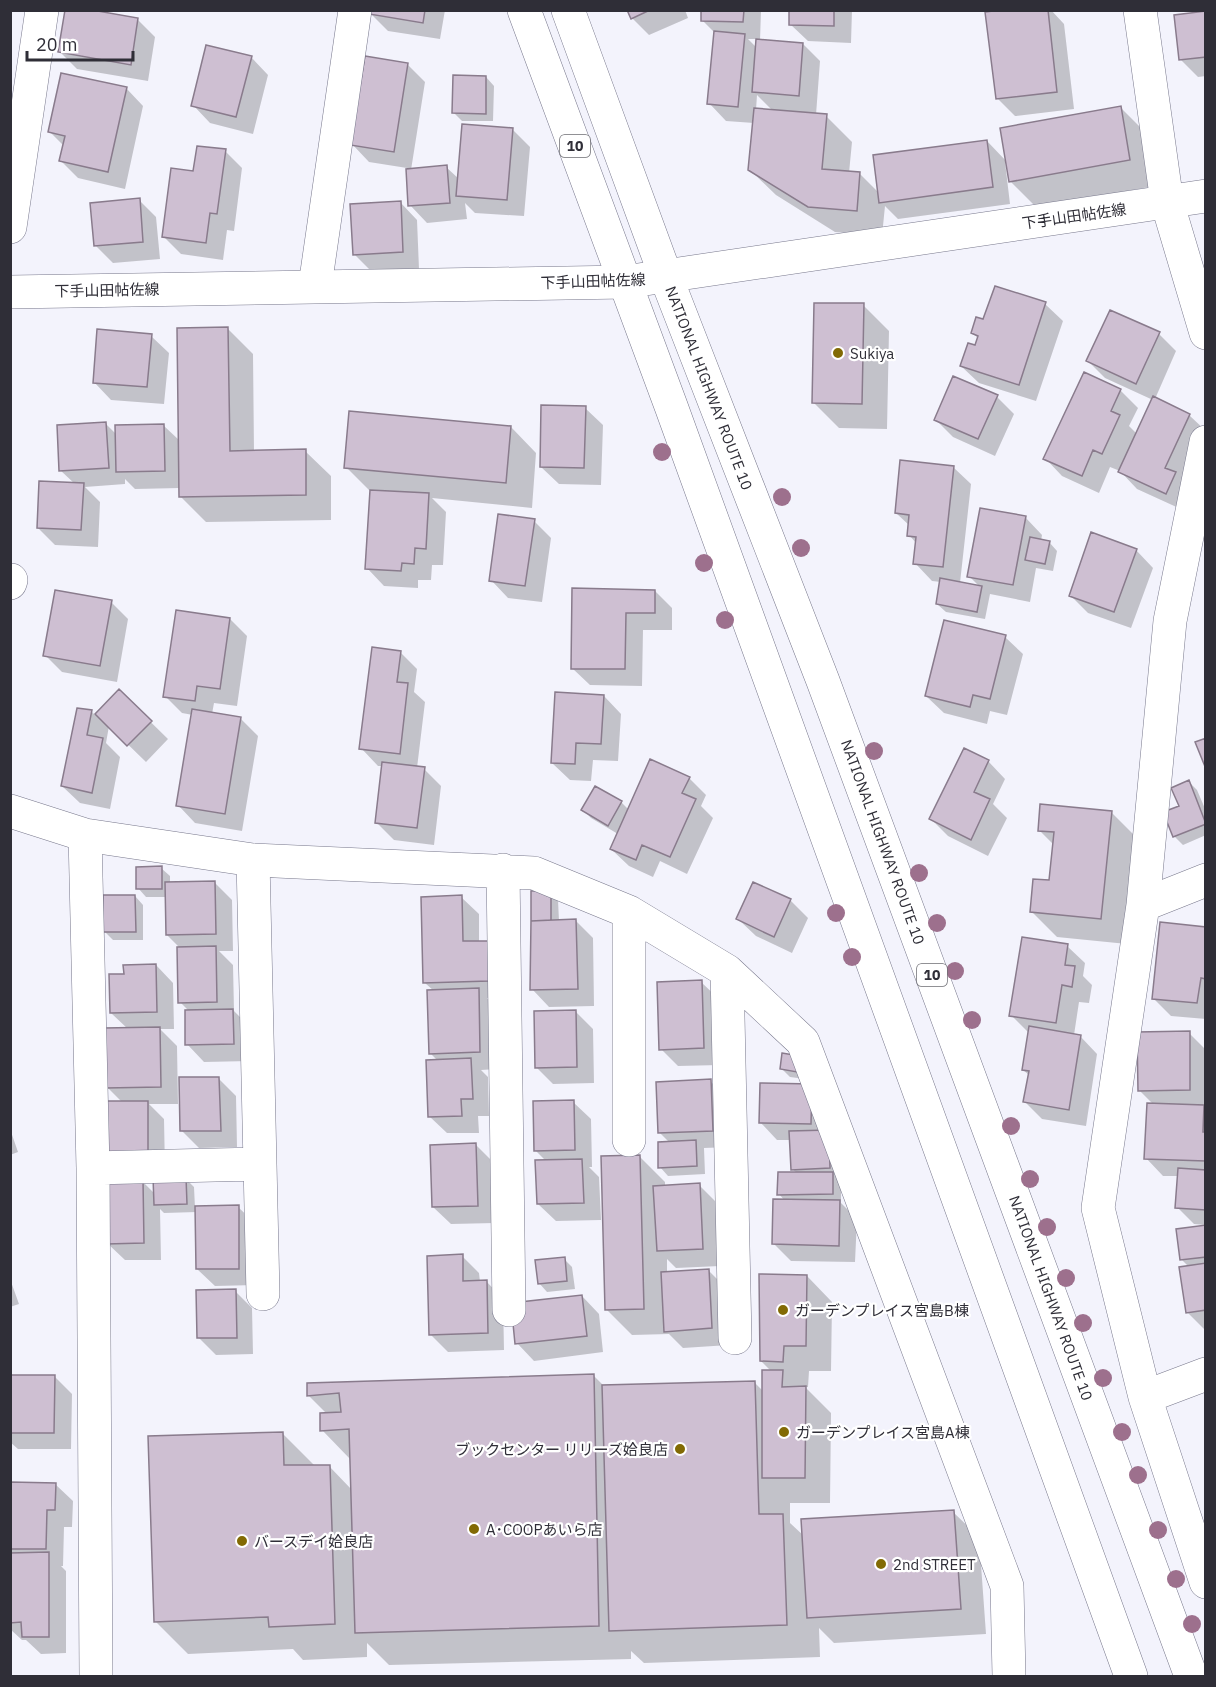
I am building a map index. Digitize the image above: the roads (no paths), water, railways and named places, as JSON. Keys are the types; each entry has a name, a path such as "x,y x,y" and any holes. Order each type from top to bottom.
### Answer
{"main road":[{"path":"10,227 42,10"},
{"path":"315,286 355,10"},
{"name":"10","path":"524,10 626,282 1131,1677"},
{"name":"NATIONAL HIGHWAY ROUTE 10","path":"568,10 666,276 823,681 1191,1677"},
{"path":"1140,10 1167,202 1206,333"},
{"name":"下手山田帖佐線","path":"10,292 626,282 1206,196"},
{"path":"1206,442 1170,621 1143,905 1098,1208 1144,1397 1206,1582"},
{"path":"10,811 85,836 253,860 534,873 629,912 727,971 803,1042 1007,1586 1009,1677"},
{"path":"85,836 93,1168 96,1677"},
{"path":"253,860 263,1294"},
{"path":"503,870 509,1310"},
{"path":"1143,905 1206,880"},
{"path":"629,912 629,1140"},
{"path":"727,971 735,1338"},
{"path":"93,1168 260,1164"},
{"path":"1144,1397 1206,1374"}],"place":[{"name":"Sukiya","path":"838,353"},
{"name":"ガーデンプレイス宮島B棟","path":"783,1310"},
{"name":"ガーデンプレイス宮島A棟","path":"784,1432"},
{"name":"ブックセンター リリーズ姶良店","path":"680,1449"},
{"name":"A･COOPあいら店","path":"474,1529"},
{"name":"バースデイ姶良店","path":"242,1541"},
{"name":"2nd STREET","path":"881,1564"}]}
